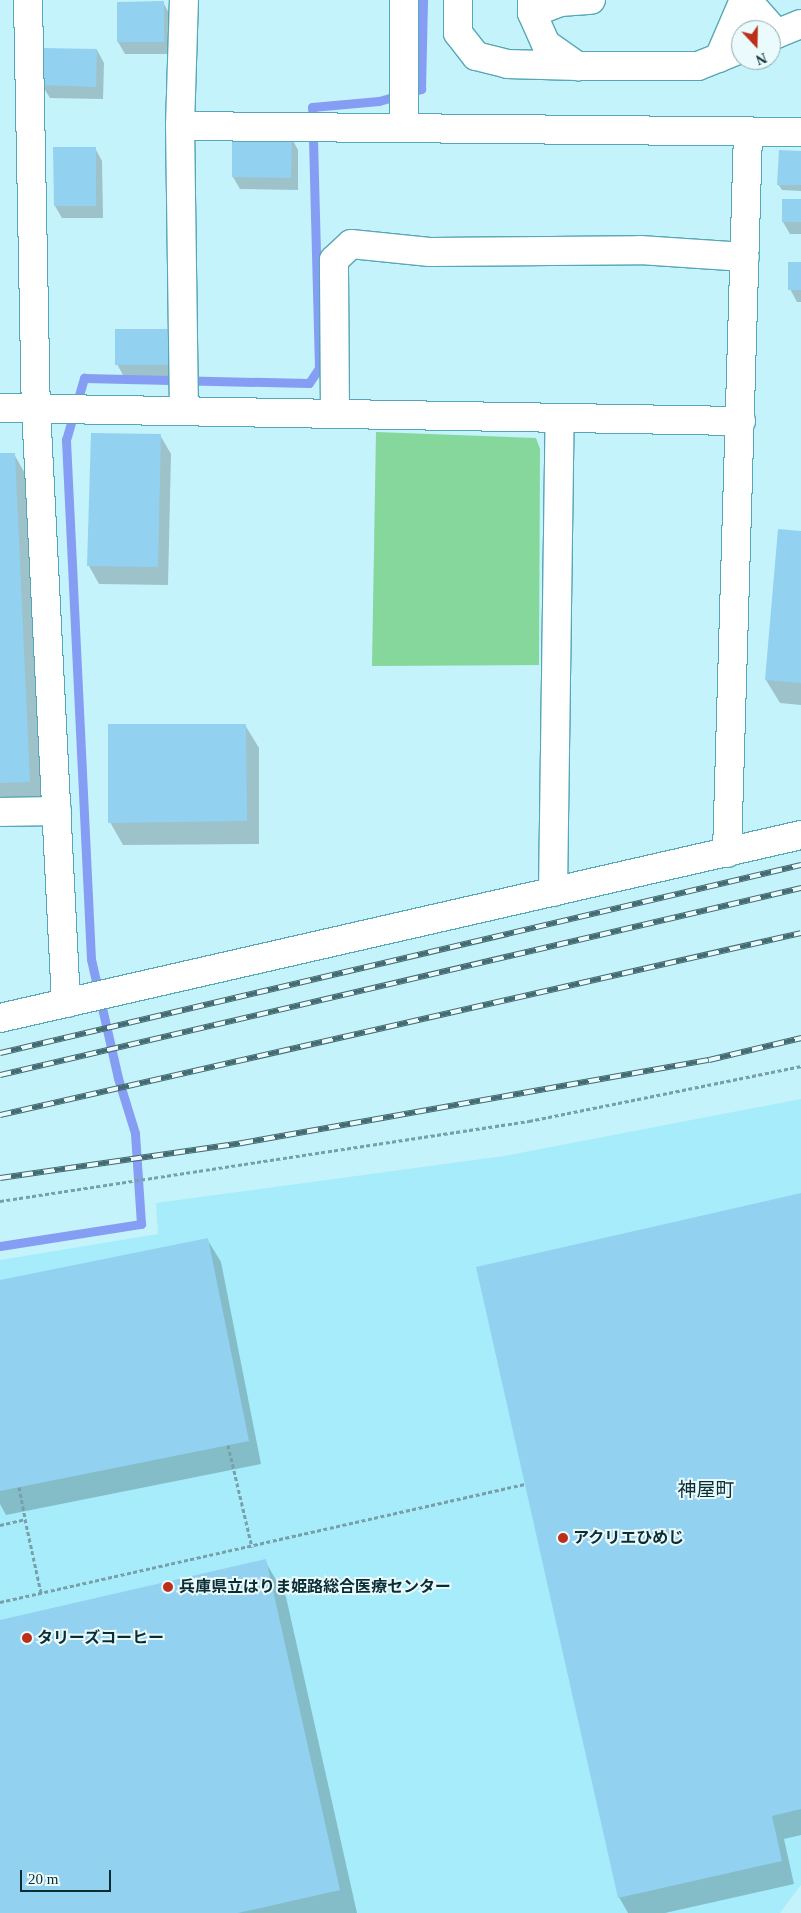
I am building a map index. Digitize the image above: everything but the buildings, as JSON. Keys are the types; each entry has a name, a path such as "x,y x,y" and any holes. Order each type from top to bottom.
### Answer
{"street":[{"path":"28,0 36,408 66,1003"},
{"path":"183,390 180,126 184,0"},
{"path":"404,0 404,128"},
{"path":"458,0 458,33 476,56 507,64 578,66 698,66 730,53 744,0"},
{"path":"578,66 546,44 532,6 591,0"},
{"path":"748,0 783,31"},
{"path":"180,126 801,132"},
{"path":"727,853 748,132"},
{"path":"335,413 334,260 351,244 430,252 640,250 745,257"},
{"path":"0,408 36,408 183,390 335,413 560,419 741,421"},
{"path":"553,892 560,419"},
{"path":"0,812 57,811"},
{"path":"0,1018 801,835"}],"path":[{"path":"0,1201 529,1121 801,1066"},
{"path":"228,1445 252,1547"},
{"path":"0,1602 308,1535 525,1484"},
{"path":"19,1487 41,1593"},
{"path":"0,1525 25,1519"}],"shaded area":[{"name":"アクリエひめじ","path":"801,1099 801,1885 780,1913 0,1913 0,1260 158,1234 156,1203 504,1156"}],"green space":[{"path":"376,432 536,438 540,449 539,665 372,666"}],"waterway":[{"path":"0,1246 141,1224 135,1133 118,1078 91,959 66,440 84,378 309,383 319,368 312,107 379,101 421,89 423,0"}],"railway":[{"path":"0,1053 801,865"},
{"path":"0,1075 801,888"},
{"path":"0,1115 801,933"},
{"path":"0,1178 242,1143 709,1060 801,1038"}],"place":[{"name":"アクリエひめじ","path":"563,1538"},
{"name":"兵庫県立はりま姫路総合医療センター","path":"168,1587"},
{"name":"タリーズコーヒー","path":"27,1638"}],"district":[{"name":"神屋町","path":"706,1490"}]}
